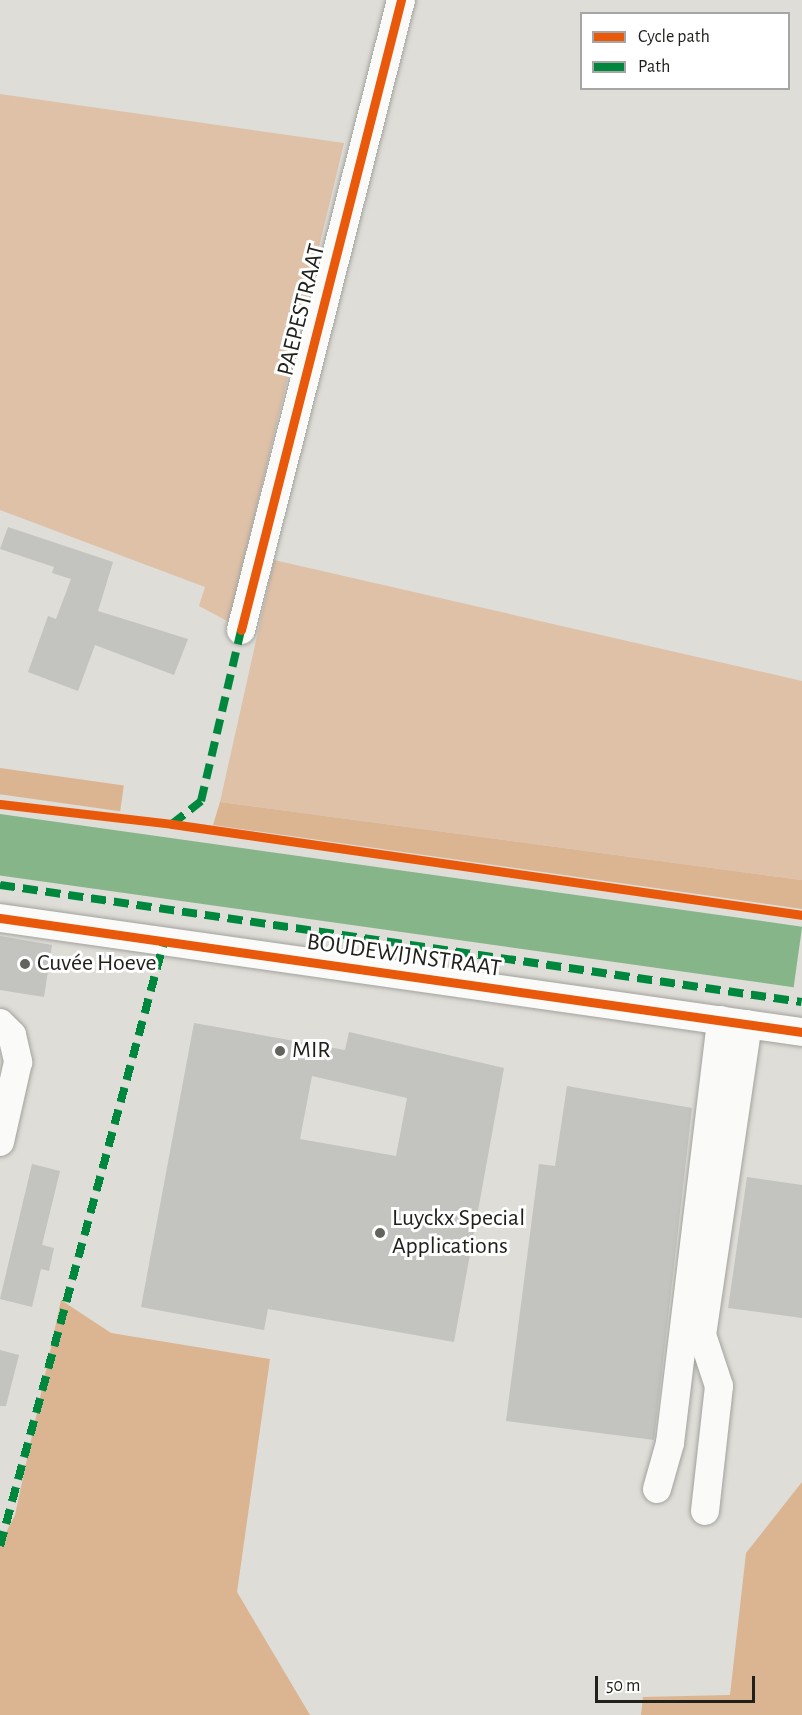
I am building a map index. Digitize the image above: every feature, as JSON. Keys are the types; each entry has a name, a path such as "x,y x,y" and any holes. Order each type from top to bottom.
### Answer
{"street":[{"name":"PAEPESTRAAT","path":"241,630 401,0"},
{"name":"BOUDEWIJNSTRAAT","path":"0,918 802,1032"},
{"path":"657,1489 670,1443 734,1022"},
{"path":"705,1511 719,1386 702,1335 734,1022"},
{"path":"0,1023 12,1035 0,1142"}],"shaded area":[{"path":"0,94 344,143 229,622 199,606 205,587 0,510"},
{"path":"274,560 802,681 802,880 220,802"},
{"path":"0,768 124,785 120,811 0,794"},
{"path":"220,802 802,880 802,909 213,825"},
{"path":"0,814 802,927 794,987 0,876"},
{"path":"61,1300 111,1333 270,1359 237,1592 310,1715 0,1715 0,1544 15,1515"},
{"path":"802,1482 802,1715 641,1715 643,1697 730,1695 746,1553"}],"building":[{"path":"8,527 113,562 98,611 188,639 174,675 95,645 78,691 28,672 48,616 56,619 71,579 52,573 54,567 0,549"},
{"name":"Cuvée Hoeve","path":"0,936 52,945 44,997 0,990"},
{"path":"194,1023 345,1050 349,1032 504,1068 454,1342 268,1309 264,1330 141,1307","holes":["312,1076 407,1098 396,1156 300,1139"]},
{"path":"567,1086 692,1108 654,1440 506,1421 539,1164 555,1166"},
{"path":"32,1164 60,1171 42,1245 54,1248 49,1271 41,1269 32,1307 0,1299"},
{"path":"747,1177 802,1185 802,1318 728,1308"},
{"path":"0,1350 19,1355 6,1406 0,1406"}],"marked path":[{"path":"172,824 201,801 241,630"},
{"path":"0,885 802,1002"},
{"path":"0,1546 164,942"}],"cycle path":[{"path":"241,630 401,0"},
{"path":"0,804 172,824 802,915"},
{"path":"0,918 802,1032"}],"place":[{"name":"Cuvée Hoeve","path":"25,964"},
{"name":"MIR","path":"280,1051"},
{"name":"Luyckx Special Applications","path":"380,1233"}]}
